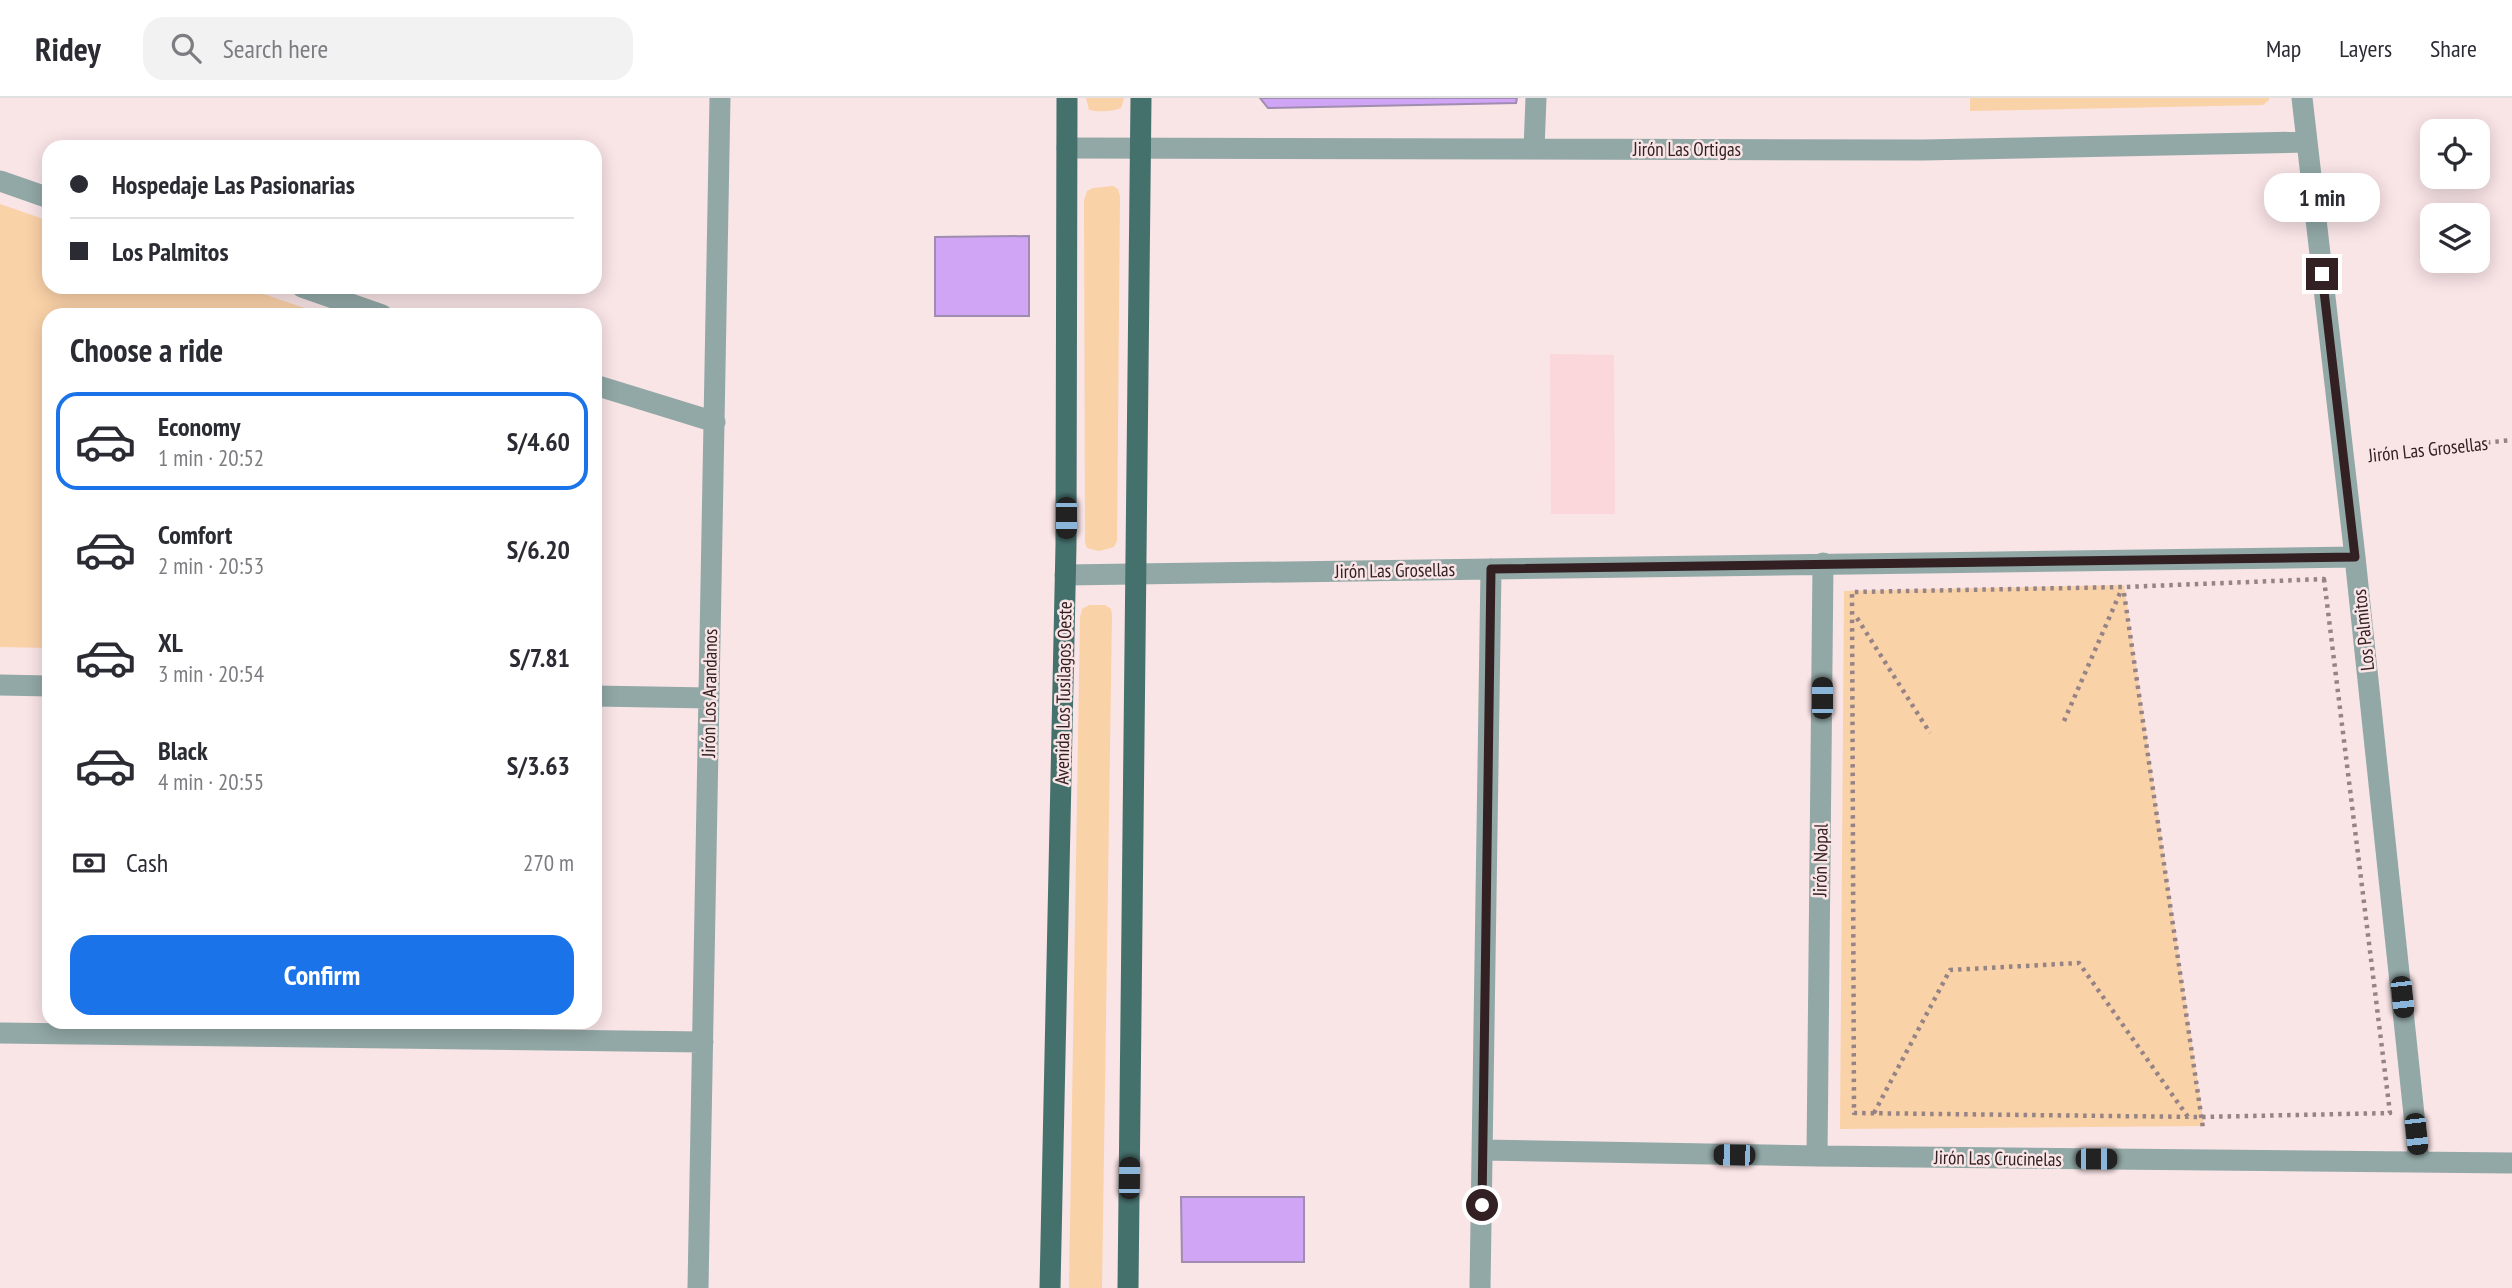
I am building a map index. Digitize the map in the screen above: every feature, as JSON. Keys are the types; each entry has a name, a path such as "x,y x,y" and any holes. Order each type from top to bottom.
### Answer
{"main road":[{"name":"Avenida Los Tusilagos Oeste","path":"1050,1288 1065,575 1067,98"},
{"path":"1128,1288 1141,98"}],"street":[{"name":"Jirón Los Arandanos","path":"698,1288 720,98"},
{"path":"1534,149 1535,98"},
{"name":"Los Palmitos","path":"2302,98 2355,557 2419,1162"},
{"name":"Jirón Las Ortigas","path":"1067,148 1923,150 2306,142"},
{"path":"0,181 42,196"},
{"path":"322,294 362,308"},
{"path":"602,387 715,422"},
{"name":"Jirón Las Grosellas","path":"1065,575 2355,557"},
{"name":"Jirón Nopal","path":"1817,1156 1823,563"},
{"path":"1480,1288 1491,569"},
{"path":"0,685 42,686"},
{"path":"602,696 709,698"},
{"path":"0,1034 703,1042"},
{"name":"Jirón Las Crucinelas","path":"1483,1150 2512,1163"}],"path":[{"name":"Jirón Las Grosellas","path":"2343,458 2512,440"},
{"path":"2123,587 1852,592 1854,1113 2189,1117 2390,1113"},
{"path":"2064,721 2123,587"},
{"path":"2123,587 2208,1160"},
{"path":"1852,611 1930,733"},
{"path":"1874,1114 1950,970 2079,963 2189,1117"}],"shaded area":[{"path":"1086,98 1124,98 1121,108 1101,111 1089,110"},
{"path":"1970,98 2269,100 2263,105 1970,111"},
{"path":"1113,186 1118,189 1120,196 1117,541 1114,547 1099,551 1087,548 1085,543 1084,200 1087,191 1093,188"},
{"path":"0,204 42,219 42,294 264,294 304,308 42,308 42,648 0,647"},
{"path":"1550,354 1614,355 1615,514 1551,514"},
{"path":"2124,585 2204,1126 1840,1129 1844,591"},
{"path":"1089,605 1105,605 1111,609 1112,615 1102,1288 1069,1288 1080,617 1082,609"}],"building":[{"path":"1260,98 1517,98 1516,103 1268,108"},
{"path":"1029,236 1029,316 935,316 935,237"},
{"path":"1181,1197 1304,1197 1304,1262 1182,1262"}],"route":[{"path":"1482,1205 1491,569 2355,557 2322,274"}]}
